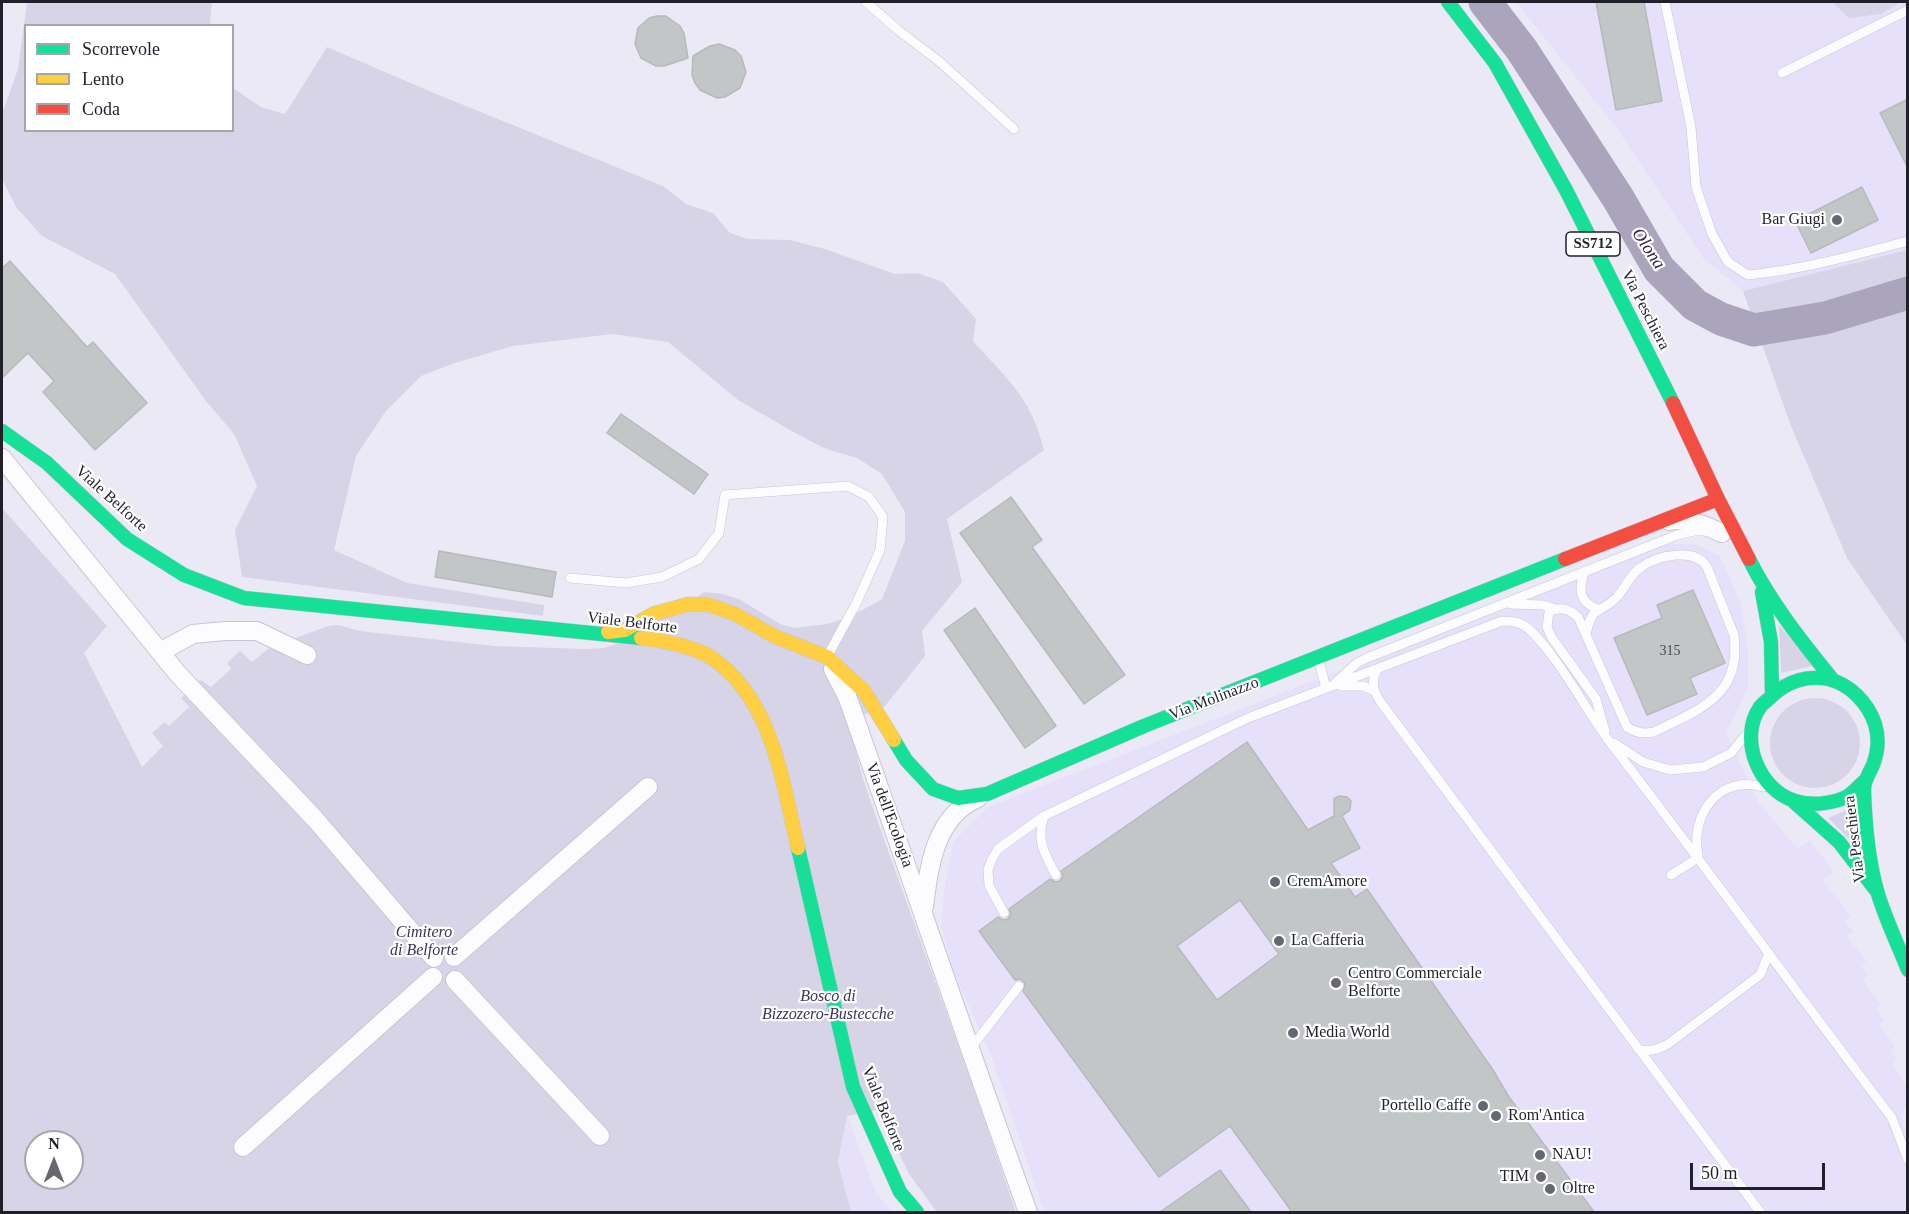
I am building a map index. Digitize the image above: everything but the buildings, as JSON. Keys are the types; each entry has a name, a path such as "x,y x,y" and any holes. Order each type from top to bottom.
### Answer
{"main road":[{"name":"Via Peschiera","path":"1448,2 1495,63 1566,190 1666,387 1760,581 1796,635 1833,681"},
{"name":"Viale Belforte","path":"2,431 47,463 127,539 184,575 244,598 667,641 711,657 740,684 755,705 768,732 781,776 853,1088 900,1192 917,1212"},
{"name":"Via Molinazzo","path":"827,657 864,691 906,760 933,789 958,798 987,794 1144,726 1718,498"},
{"name":"Via Peschiera","path":"1760,581 1771,642 1772,694"},
{"path":"593,634 625,630 653,614 689,604 709,606 735,614 776,637 827,657"},
{"name":"Via Peschiera","path":"1794,801 1820,805 1845,797 1865,781 1875,763 1878,742 1875,722 1866,704 1852,689 1833,681 1812,678 1790,682 1772,694 1759,709 1752,728 1751,751 1758,772 1773,790 1794,801 1839,842 1878,893"},
{"name":"Via Peschiera","path":"1865,781 1868,839 1878,893 1908,970"}],"street":[{"path":"2,458 178,674 315,819 434,958"},
{"name":"Via Molinazzo","path":"1652,525 1675,520 1697,523 1722,533"},
{"path":"160,652 193,634 257,631 307,655"},
{"name":"Via dell'Ecologia","path":"827,657 847,696 924,912 969,1050 1028,1212"},
{"path":"454,957 648,788"},
{"path":"924,912 927,883 941,831 955,813 987,794"},
{"path":"446,954 454,957 460,970 455,980 444,984 433,978 430,970 434,958 446,954"},
{"path":"243,1147 433,978"},
{"path":"455,980 600,1136"}],"lane":[{"path":"866,2 940,62 1014,129"},
{"path":"1665,2 1691,127 1696,187 1712,234 1728,262 1748,275 1772,273 1812,266 1908,241"},
{"path":"1782,73 1908,10"},
{"path":"570,578 626,583 662,577 699,559 719,533 725,495 848,486 869,497 883,517 880,550 857,602 827,657"},
{"path":"1329,687 1357,663 1677,535 1694,531 1722,533 1741,544"},
{"path":"1586,635 1592,615 1598,609 1610,604 1635,572 1645,565 1681,555 1700,558 1707,567 1734,635 1735,657 1726,683 1715,699 1653,732 1645,734 1627,727 1586,635 1578,617 1564,608 1556,609 1550,612 1546,627 1596,699 1607,739 1643,762 1670,770 1703,767 1731,753 1752,728"},
{"path":"1585,571 1580,586 1581,595 1590,606 1598,609"},
{"path":"1496,607 1519,603 1543,605 1556,609"},
{"path":"1004,913 989,885 988,870 992,859 998,849 1044,816 1217,732 1502,621 1515,621 1525,625 1533,632 1563,671 1607,739 1892,1118 1908,1160"},
{"path":"1318,658 1329,687"},
{"path":"1377,669 1373,681 1382,704 1760,1212"},
{"path":"1329,687 1363,686 1375,691"},
{"path":"1698,858 1695,843 1696,827 1702,812 1712,799 1726,790 1742,785 1755,785 1773,790"},
{"path":"1044,816 1040,842 1056,875"},
{"path":"1671,875 1698,858"},
{"path":"1638,1049 1657,1050 1668,1044 1760,975 1769,953"},
{"path":"969,1050 1019,986"}],"shaded area":[{"path":"1516,2 1907,2 1907,250 1743,291 1703,258 1615,126"},
{"path":"1666,544 1696,544 1720,556 1741,604 1748,650 1748,687 1726,733 1758,802 1798,849 1810,841 1834,872 1823,880 1851,917 1845,922 1853,931 1847,936 1866,961 1862,967 1868,975 1863,980 1881,1005 1876,1010 1884,1020 1879,1025 1895,1046 1890,1051 1897,1059 1892,1065 1907,1086 1905,1094 1907,1107 1901,1115 1907,1135 1907,1212 1044,1212 991,1055 953,970 941,925 944,891 953,842 988,807"},
{"path":"847,1115 876,1193 892,1212 851,1212 838,1162"}],"green space":[{"path":"27,2 212,2 210,24 24,24"},
{"path":"1832,2 1901,2 1881,14 1849,18"},
{"path":"24,24 24,132 234,132 234,89 261,107 285,114 327,47 663,186 686,204 713,213 730,233 748,239 790,240 825,249 895,274 917,273 943,282 976,319 973,341 1007,378 1025,402 1039,432 1044,450 947,519 962,582 922,631 925,656 885,706 849,721 861,772 875,814 1016,1212 937,1212 909,1174 878,1110 847,1116 838,1162 851,1212 2,1212 2,508 107,626 84,653 142,767 163,746 152,733 165,722 169,726 189,707 181,698 201,680 211,687 231,669 227,663 240,651 252,662 269,648 328,626 338,625 360,631 495,646 604,648 619,643 705,592 739,599 780,624 794,628 827,624 850,617 882,599 905,541 905,512 882,474 857,458 826,449 738,400 668,342 612,334 513,346 455,363 421,376 386,411 356,456 334,550 407,583 544,605 543,616 242,577 235,530 257,486 234,434 206,401 115,274 42,236 16,207 2,179 2,114 18,69"},
{"path":"1908,250 1907,645 1847,558 1791,426 1743,291"},
{"path":"1779,625 1813,666 1781,673"},
{"path":"1815,698 1832,702 1847,711 1856,726 1860,743 1856,760 1847,775 1832,784 1815,788 1798,784 1783,775 1774,760 1770,743 1774,726 1783,711 1798,702"},
{"path":"1853,807 1860,850 1828,818"}],"waterway":[{"name":"Olona","path":"1485,2 1522,50 1618,198 1659,269 1695,305 1721,319 1754,330 1825,318 1908,293"}],"traffic: fast":[{"path":"1448,2 1495,63 1566,190 1673,403"},
{"path":"2,431 47,463 127,539 184,575 244,598 641,638"},
{"path":"894,740 906,760 933,789 958,798 987,794 1144,726 1565,559"},
{"path":"1749,559 1777,607 1833,680"},
{"path":"1762,592 1771,642 1772,694"},
{"path":"1865,781 1847,797 1826,803 1801,803 1782,795 1762,775 1752,748 1751,734 1760,707 1779,690 1792,683 1821,678 1844,685 1851,690 1872,716 1876,729 1877,750 1864,786 1870,856 1881,904 1908,970"},
{"path":"1794,802 1839,842 1875,889"},
{"path":"798,848 853,1087 900,1192 917,1212"}],"traffic: slow":[{"path":"608,632 625,630 653,614 689,604 709,605 735,614 776,637 827,657 864,691 894,740"},
{"path":"641,638 658,640 705,654 733,675 749,696 772,744 798,848"}],"traffic: jam":[{"path":"1673,403 1749,559"},
{"path":"1565,559 1718,499"}],"place":[{"name":"Bar Giugi","path":"1837,220"},
{"name":"CremAmore","path":"1275,882"},
{"name":"La Cafferia","path":"1279,941"},
{"name":"Centro Commerciale Belforte","path":"1336,983"},
{"name":"Media World","path":"1293,1033"},
{"name":"Portello Caffe","path":"1483,1106"},
{"name":"Rom'Antica","path":"1496,1116"},
{"name":"NAU!","path":"1540,1155"},
{"name":"TIM","path":"1541,1177"},
{"name":"Oltre","path":"1550,1189"}],"park label":[{"name":"Cimitero di Belforte","path":"424,942"},
{"name":"Bosco di Bizzozero-Bustecche","path":"828,1006"}]}
